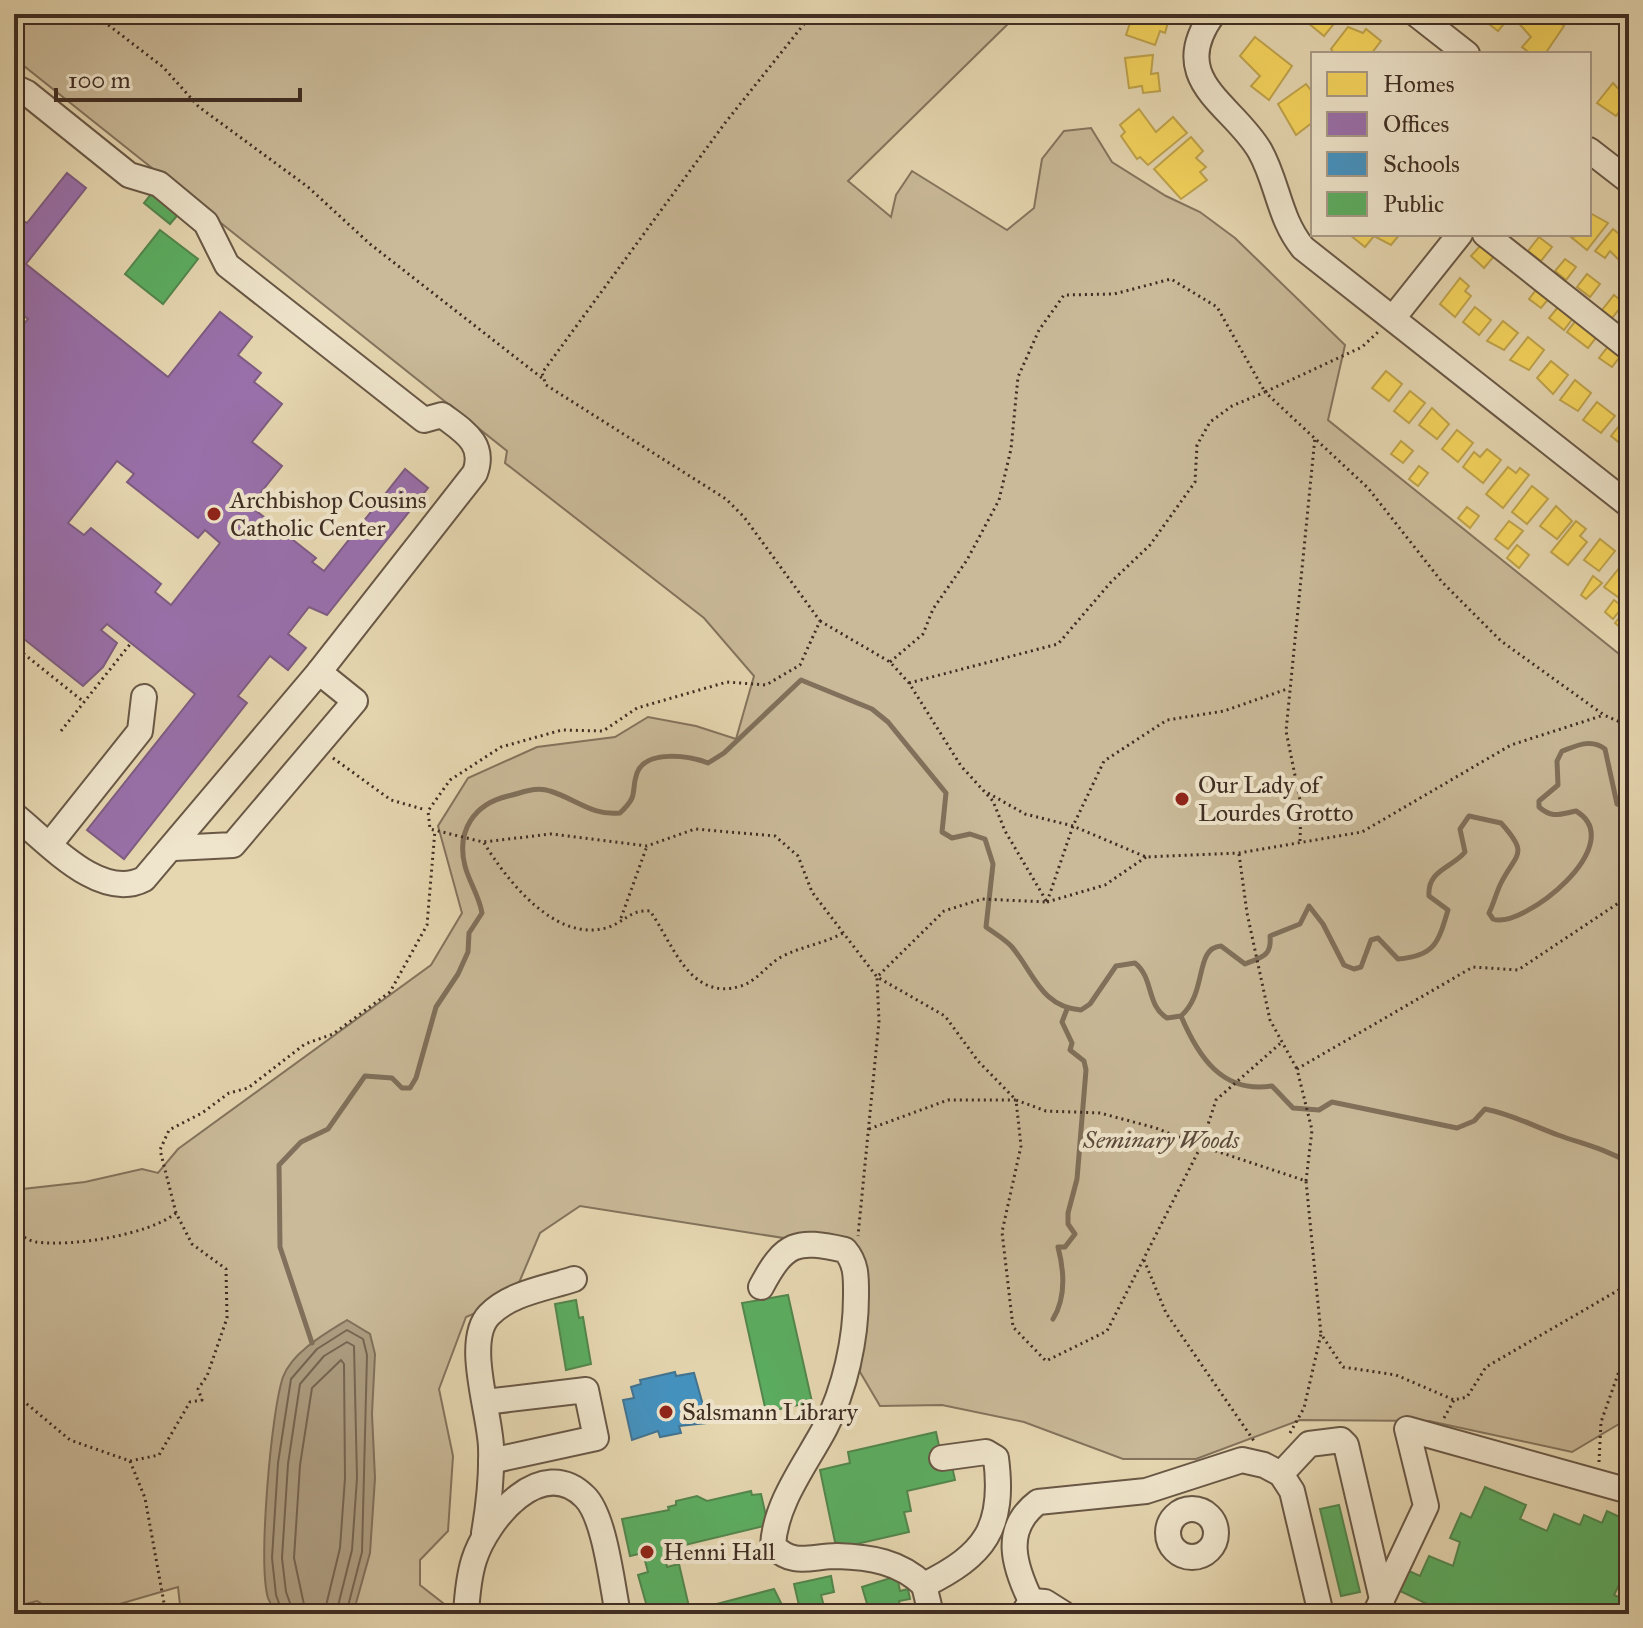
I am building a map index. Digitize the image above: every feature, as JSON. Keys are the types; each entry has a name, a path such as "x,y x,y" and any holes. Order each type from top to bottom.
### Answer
{"street":[{"path":"1213,14 1203,29 1198,47 1201,80 1206,90 1261,153 1280,211 1303,248 1629,505"},
{"path":"1416,14 1464,52"},
{"path":"14,87 129,175 159,184 206,223 227,265 424,420 442,415 472,439 478,448 479,462 475,473 326,662 174,848 144,879 130,886 118,887 88,873 14,815"},
{"path":"1591,152 1629,181"},
{"path":"1393,318 1458,236"},
{"path":"1488,236 1629,348"},
{"path":"174,848 233,845 355,701 326,662"},
{"path":"50,844 140,731 144,697"},
{"path":"761,1287 775,1261 787,1249 800,1244 845,1250 854,1261 856,1315 839,1395 784,1503 774,1532 773,1546 784,1557 797,1561 836,1556 888,1562 908,1570 924,1585 931,1614"},
{"path":"483,1540 491,1494 491,1461 479,1349 487,1317 519,1296 574,1279"},
{"path":"485,1402 586,1390 596,1438 491,1461"},
{"path":"1379,1606 1426,1506 1407,1429 1629,1491"},
{"path":"1276,1471 1309,1444 1341,1440 1346,1445 1379,1606"},
{"path":"924,1585 954,1570 978,1550 993,1519 1000,1490 996,1458 986,1452 942,1458"},
{"path":"1064,1614 1045,1602 1027,1608 1013,1543 1015,1528 1031,1507 1038,1502 1146,1491 1242,1460 1276,1471 1292,1491 1321,1614"},
{"path":"1192,1509 1196,1475"},
{"path":"466,1614 474,1560 483,1540 503,1511 528,1490 555,1482 572,1486 587,1499 596,1515 618,1614"}],"path":[{"path":"94,14 163,67 199,107 308,187 370,244 542,378 546,385 726,499 744,517 820,621 890,662 909,683 961,766 993,801 1005,831 1047,902"},
{"path":"542,378 542,373 716,135 812,14"},
{"path":"890,662 923,634 933,609 967,560 999,500 1011,449 1018,377 1039,330 1064,295 1114,294 1171,279 1217,307 1265,392 1368,488 1442,582 1501,641 1604,715 1629,726"},
{"path":"909,683 1058,644 1111,582 1150,545 1195,482 1197,445 1210,422 1232,406 1362,347 1393,318"},
{"path":"1300,841 1301,805 1286,731 1315,437"},
{"path":"820,621 800,665 766,685 727,682 637,708 603,731 562,730 501,747 450,780 428,811 430,829 470,836 483,842 551,834 647,846 695,829 775,836 798,856 812,892 877,977 945,1016 978,1061 1016,1100 1021,1146 1002,1232 1013,1327 1046,1361 1107,1331 1201,1146 1216,1100 1282,1042"},
{"path":"61,731 131,643"},
{"path":"14,646 84,702"},
{"path":"1047,902 1073,826 1104,761 1167,720 1224,711 1288,689"},
{"path":"984,791 1025,814 1073,826 1146,857 1239,853 1362,832 1511,745 1604,715"},
{"path":"317,746 391,800 428,811"},
{"path":"14,1384 21,1399 70,1440 130,1461 159,1455 190,1402 202,1400 198,1389 207,1376 227,1318 226,1269 192,1244 176,1213 160,1150 169,1130 202,1113 229,1093 248,1088 305,1044 333,1034 390,992 427,925 435,830"},
{"path":"483,842 505,876 557,921 588,930 608,928 636,909 650,911 682,968 699,981 721,988 742,986 777,959 807,944 826,943 843,933"},
{"path":"621,919 647,846"},
{"path":"1239,853 1270,1020 1297,1069 1312,1130 1306,1181 1321,1334 1304,1408 1276,1471"},
{"path":"854,1261 864,1200 879,1021 877,977 944,911 982,899 1047,902 1105,885 1146,857"},
{"path":"1297,1069 1473,967 1518,970 1629,896"},
{"path":"869,1129 948,1100 1016,1100 1046,1111 1093,1113 1156,1128 1306,1181"},
{"path":"14,1231 34,1242 107,1238 164,1223 176,1213"},
{"path":"1143,1259 1166,1313 1276,1471"},
{"path":"1321,1334 1343,1367 1396,1375 1454,1400 1467,1397 1486,1367 1629,1284"},
{"path":"1598,1481 1601,1422 1629,1343"},
{"path":"130,1461 145,1498 166,1614"}],"green space":[{"name":"Seminary Woods","path":"14,14 1018,14 848,181 891,217 896,195 912,171 1007,230 1034,208 1042,159 1064,131 1091,128 1112,162 1166,196 1200,212 1235,238 1345,345 1328,420 1629,662 1629,1418 1572,1452 1429,1421 1300,1420 1196,1459 1123,1459 1024,1422 942,1405 880,1406 860,1372 866,1287 828,1245 580,1206 540,1233 513,1297 466,1317 439,1389 453,1456 448,1531 420,1560 420,1585 448,1607 447,1614 181,1614 178,1587 85,1614 58,1614 37,1601 14,1607 14,1190 85,1182 142,1169 158,1173 178,1149 431,965 462,913 438,826 468,778 537,747 615,737 648,717 696,726 736,739 754,676 704,618 505,463 507,451 14,58"}],"water":[{"path":"347,1320 370,1334 375,1354 372,1414 375,1478 370,1553 353,1614 277,1614 268,1598 264,1554 267,1488 278,1395 287,1368 294,1359 310,1344"}],"building: Homes":[{"path":"1133,14 1167,14 1166,18 1169,19 1165,33 1160,31 1155,45 1126,35"},
{"path":"1297,14 1339,14 1340,16 1324,36"},
{"path":"1483,14 1512,14 1498,31 1480,17"},
{"path":"1519,14 1550,14 1564,26 1546,52 1528,52 1522,47 1531,37 1515,19"},
{"path":"1348,27 1363,33 1366,29 1381,41 1373,52 1333,52 1331,49"},
{"path":"1255,37 1292,66 1269,100 1251,86 1260,76 1240,56"},
{"path":"1153,55 1151,74 1158,73 1160,91 1143,93 1142,86 1129,88 1125,58"},
{"path":"1613,83 1629,100 1616,116 1597,103"},
{"path":"1306,84 1311,90 1311,124 1296,135 1278,104"},
{"path":"1139,109 1156,132 1173,117 1187,133 1148,165 1140,157 1137,159 1121,136 1125,132 1120,125"},
{"path":"1191,137 1203,151 1196,158 1206,167 1200,172 1207,180 1181,199 1154,169"},
{"path":"1591,214 1608,223 1587,250 1571,237 1591,236"},
{"path":"1613,229 1629,242 1619,260 1610,251 1605,258 1595,251"},
{"path":"1351,236 1374,236 1365,247"},
{"path":"1374,236 1398,236 1391,245"},
{"path":"1539,237 1552,247 1541,261 1528,251"},
{"path":"1482,244 1495,255 1484,268 1471,256"},
{"path":"1565,259 1576,267 1566,280 1555,271"},
{"path":"1587,274 1600,284 1590,297 1577,287"},
{"path":"1460,278 1469,286 1465,291 1471,296 1455,317 1440,304"},
{"path":"1539,286 1551,296 1541,308 1529,299"},
{"path":"1614,295 1624,303 1612,318 1602,310"},
{"path":"1475,307 1491,320 1479,335 1463,322"},
{"path":"1558,307 1573,318 1564,330 1549,318"},
{"path":"1577,319 1598,335 1588,348 1567,332"},
{"path":"1503,321 1518,333 1504,350 1487,341"},
{"path":"1528,337 1544,350 1529,370 1510,360"},
{"path":"1610,344 1622,354 1612,367 1599,358"},
{"path":"1551,361 1568,375 1553,394 1537,378"},
{"path":"1386,371 1402,384 1389,401 1372,388"},
{"path":"1575,380 1591,393 1578,411 1560,400"},
{"path":"1410,391 1425,403 1409,423 1394,411"},
{"path":"1597,402 1615,416 1601,433 1583,420"},
{"path":"1432,408 1449,424 1437,439 1419,425"},
{"path":"1627,416 1629,447 1624,453 1619,449 1622,445 1611,436"},
{"path":"1457,430 1473,443 1458,462 1442,449"},
{"path":"1401,441 1413,451 1403,463 1391,454"},
{"path":"1487,449 1501,460 1483,483 1463,467 1474,452 1480,457"},
{"path":"1419,466 1428,473 1418,486 1409,479"},
{"path":"1508,467 1516,473 1520,468 1529,475 1503,508 1486,494"},
{"path":"1532,486 1548,499 1527,524 1512,512"},
{"path":"1556,506 1572,521 1557,539 1540,526"},
{"path":"1467,507 1479,516 1470,528 1458,518"},
{"path":"1509,521 1523,531 1508,549 1495,539"},
{"path":"1576,521 1586,529 1580,536 1587,542 1568,565 1551,552"},
{"path":"1600,539 1615,551 1599,571 1584,560"},
{"path":"1517,545 1529,555 1519,568 1507,558"},
{"path":"1624,562 1629,564 1629,592 1624,589 1618,597 1604,587"},
{"path":"1593,576 1602,583 1586,599 1581,595"},
{"path":"1614,600 1623,607 1613,619 1605,612"},
{"path":"1626,609 1629,626 1625,631 1615,623"}],"building: Offices":[{"name":"Archbishop Cousins Catholic Center","path":"67,173 86,188 26,264 168,377 220,312 252,337 238,355 261,373 254,382 282,404 252,442 282,466 250,506 316,558 312,562 324,571 405,469 428,488 327,615 309,607 288,634 306,648 288,670 270,656 238,696 247,703 124,859 87,830 195,694 107,624 101,630 117,643 103,667 83,686 14,631 14,336 28,319 14,308 14,299 21,290 14,285 14,215 27,223","holes":["117,461 134,474 127,482 198,538 205,530 220,543 171,605 155,592 161,584 91,528 84,535 68,523"]}],"building: Schools":[{"name":"Salsmann Library","path":"675,1372 676,1376 694,1373 708,1423 679,1426 681,1433 660,1437 658,1431 632,1440 623,1400 634,1398 631,1387 641,1384 640,1380"}],"building: Public":[{"path":"155,189 182,210 170,224 144,203"},
{"path":"160,230 198,259 163,304 125,274"},
{"path":"788,1295 812,1402 766,1412 742,1303"},
{"path":"576,1300 579,1318 583,1317 591,1364 566,1370 555,1304"},
{"path":"936,1432 943,1464 951,1462 955,1480 907,1491 911,1511 904,1512 909,1532 848,1546 835,1542 820,1470 850,1463 848,1452"},
{"path":"1485,1487 1526,1505 1520,1519 1547,1531 1554,1514 1580,1525 1584,1515 1602,1523 1607,1511 1626,1520 1629,1589 1619,1585 1614,1595 1621,1598 1614,1614 1448,1614 1398,1590 1407,1570 1420,1576 1429,1556 1453,1566 1460,1542 1450,1538 1461,1513 1471,1518"},
{"name":"Henni Hall","path":"751,1491 752,1495 761,1494 768,1525 664,1550 667,1567 679,1564 690,1611 774,1589 781,1603 781,1614 649,1614 638,1575 648,1572 643,1553 630,1556 622,1519 669,1510 668,1507 676,1505 676,1501 697,1496 707,1501"},
{"path":"1339,1505 1360,1592 1341,1596 1320,1509"},
{"path":"831,1576 834,1592 821,1595 826,1614 801,1614 794,1584"},
{"path":"897,1576 900,1591 908,1589 910,1599 899,1601 902,1614 870,1614 862,1587"}],"waterway":[{"path":"312,1343 280,1247 279,1165 301,1142 328,1129 365,1076 392,1078 402,1088 410,1088 416,1078 436,1007 458,974 468,952 469,933 482,913 465,866 463,841 477,812 496,800 540,789 601,812 620,813 632,797 642,765 649,760 669,756 708,763 724,753 801,680 872,709 888,722 946,793 942,832 952,838 970,834 985,839 993,864 986,927 1012,947 1047,996 1056,1003 1081,1010 1090,1004 1116,966 1135,963 1145,976 1160,1013 1167,1018 1181,1016 1189,1006 1207,954 1213,949 1221,946 1245,964 1265,955 1270,936 1300,924 1309,906 1323,924 1344,965 1354,969 1361,967 1371,940 1378,938 1398,959 1427,951 1437,940 1448,910 1429,896 1429,887 1436,875 1465,852 1460,829 1469,816 1501,823 1518,848 1518,854 1501,883 1489,913 1493,919 1507,919 1547,898 1582,863 1590,843 1589,826 1576,811 1553,814 1539,807 1539,801 1558,785 1557,761 1562,751 1589,743 1605,749 1617,804 1629,807"},
{"path":"1053,1319 1063,1284 1058,1247 1065,1247 1075,1234 1068,1224 1068,1213 1077,1179 1086,1070 1084,1061 1070,1050 1072,1043 1062,1022 1067,1009"},
{"path":"1181,1016 1195,1045 1214,1069 1239,1084 1272,1086 1293,1108 1319,1110 1332,1102 1457,1128 1474,1121 1485,1109 1603,1150 1629,1163"}],"place":[{"name":"Archbishop Cousins Catholic Center","path":"214,514"},
{"name":"Our Lady of Lourdes Grotto","path":"1182,799"},
{"name":"Salsmann Library","path":"666,1412"},
{"name":"Henni Hall","path":"647,1552"}]}
